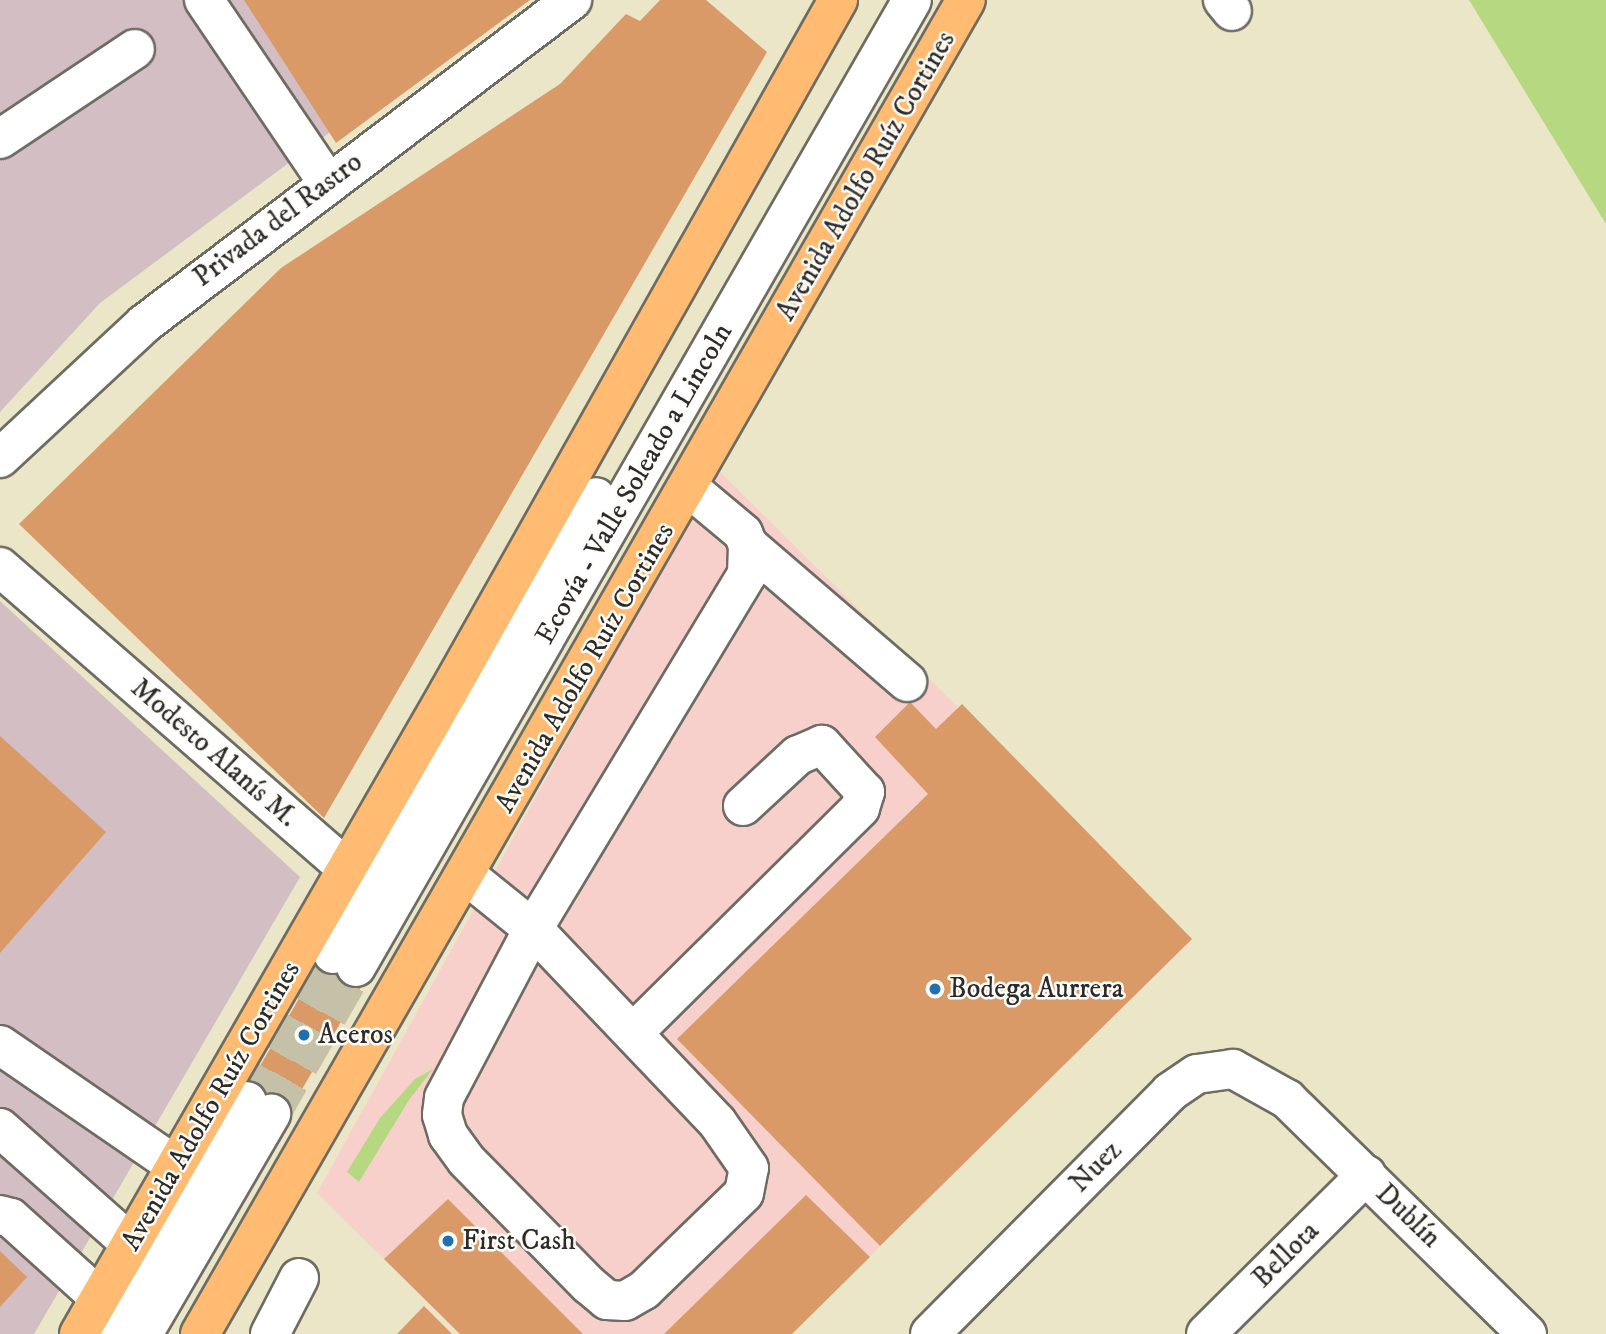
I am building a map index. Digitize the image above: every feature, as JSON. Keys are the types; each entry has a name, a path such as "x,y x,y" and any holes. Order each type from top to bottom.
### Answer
{"main road":[{"name":"Avenida Adolfo Ruíz Cortines","path":"79,1334 176,1166 372,885 838,0"},
{"name":"Avenida Adolfo Ruíz Cortines","path":"200,1334 435,932 966,0"}],"street":[{"path":"204,0 327,182"},
{"name":"Privada del Rastro","path":"0,458 144,324 327,182 572,0"},
{"path":"345,961 372,885 881,0"},
{"name":"Ecovía - Valle Soleado a Lincoln","path":"372,885 912,0"},
{"path":"0,139 135,49"},
{"path":"466,875 533,929 634,1032 717,1122 745,1160 748,1176 744,1194 644,1290 625,1301 607,1300 466,1160 448,1135 442,1115 444,1098 533,929 747,574 748,545 743,533 688,487"},
{"path":"748,545 907,682"},
{"name":"Modesto Alanís M.","path":"0,567 372,885 435,932"},
{"path":"634,1032 860,808 865,792 822,745 798,755 743,806"},
{"path":"0,1045 176,1166"},
{"name":"Nuez","path":"930,1334 1179,1086 1197,1074 1233,1069 1287,1099"},
{"name":"Dublín","path":"1287,1099 1366,1175 1508,1328"},
{"path":"112,1334 259,1107 143,1334"},
{"path":"0,1128 131,1244"},
{"name":"Bellota","path":"1206,1334 1366,1175"},
{"path":"0,1216 11,1217 100,1298"},
{"path":"270,1334 299,1278"}],"shaded area":[{"path":"0,0 508,0 100,303 0,412"},
{"path":"717,469 1192,939 791,1334 460,1334 317,1193"},
{"path":"0,601 300,877 34,1334 0,1334"}],"green space":[{"path":"1469,0 1606,0 1606,224"},
{"path":"433,1069 409,1100 359,1182 347,1172 380,1118 415,1079"}],"building":[{"path":"244,0 530,0 336,143"},
{"path":"660,0 706,0 767,52 324,818 19,524 281,268 560,84 626,14 640,21"},
{"name":"Bodega Aurrera","path":"910,702 936,729 962,704 1192,939 880,1246 677,1039 928,794 875,737"},
{"path":"0,736 106,832 0,953"},
{"name":"Aceros","path":"327,950 369,974 284,1121 242,1097"},
{"path":"806,1195 870,1257 792,1334 664,1334"},
{"path":"448,1199 583,1334 460,1334 384,1259"},
{"path":"0,1251 27,1277 0,1307"},
{"path":"424,1306 452,1334 397,1334"}],"tunnel":[{"path":"247,1101 333,954"},
{"path":"271,1114 356,967"}],"place":[{"name":"Bodega Aurrera","path":"935,989"},
{"name":"Aceros","path":"304,1035"},
{"name":"First Cash","path":"448,1241"}]}
